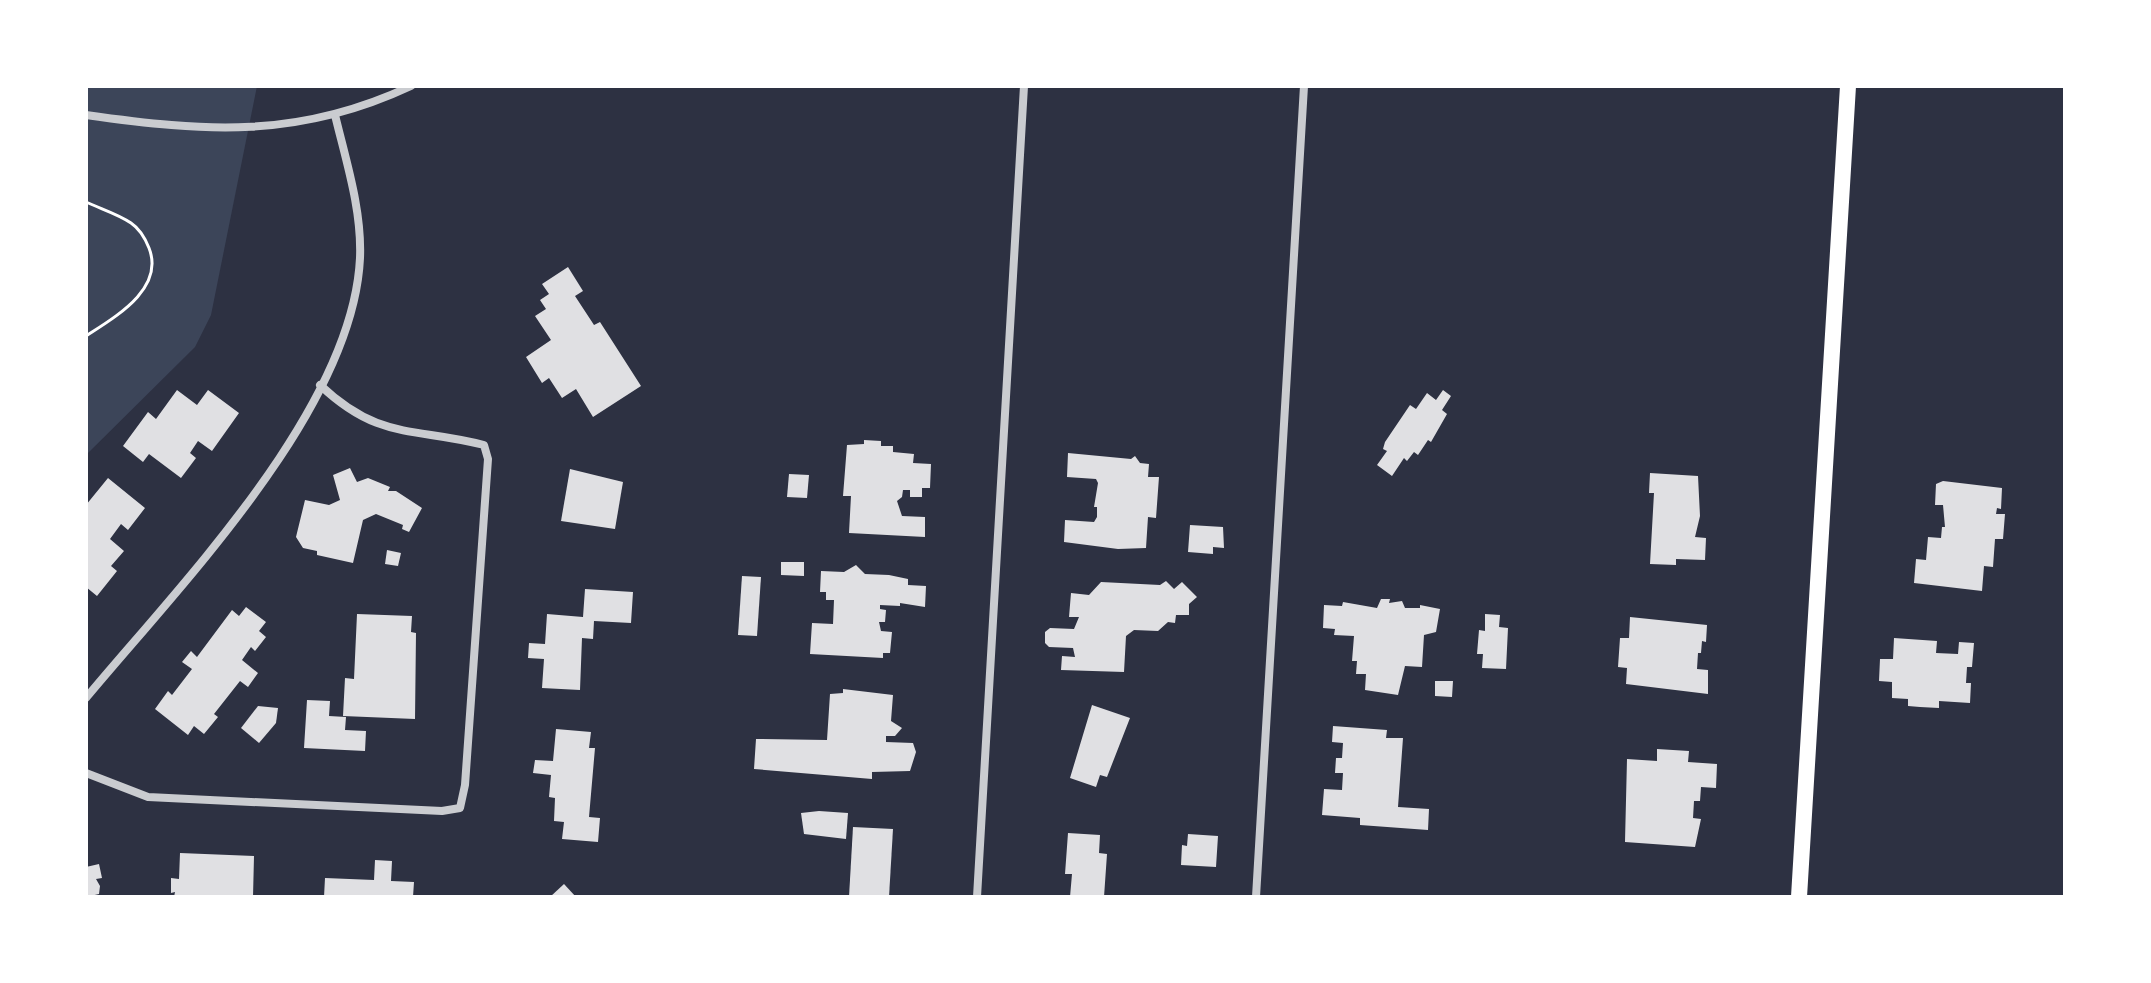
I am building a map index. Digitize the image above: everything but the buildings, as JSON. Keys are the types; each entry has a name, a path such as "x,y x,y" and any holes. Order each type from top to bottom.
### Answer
{"main road":[{"path":"1799,897 1848,86"}],"street":[{"path":"86,115 139,122 260,128 287,126 373,104 411,86"},
{"path":"977,897 1024,86"},
{"path":"1256,897 1304,86"},
{"path":"86,698 214,543 289,442 345,339 355,304 360,257 359,217 335,115"},
{"path":"86,773 148,797 442,811 460,808 465,785 487,474 484,445 411,435 374,423 340,404 320,385"}],"path":[{"path":"86,202 131,223 141,232 153,266 151,277 139,295 124,310 86,336"}],"shaded area":[{"path":"86,86 257,86 211,315 195,347 86,455"}]}
